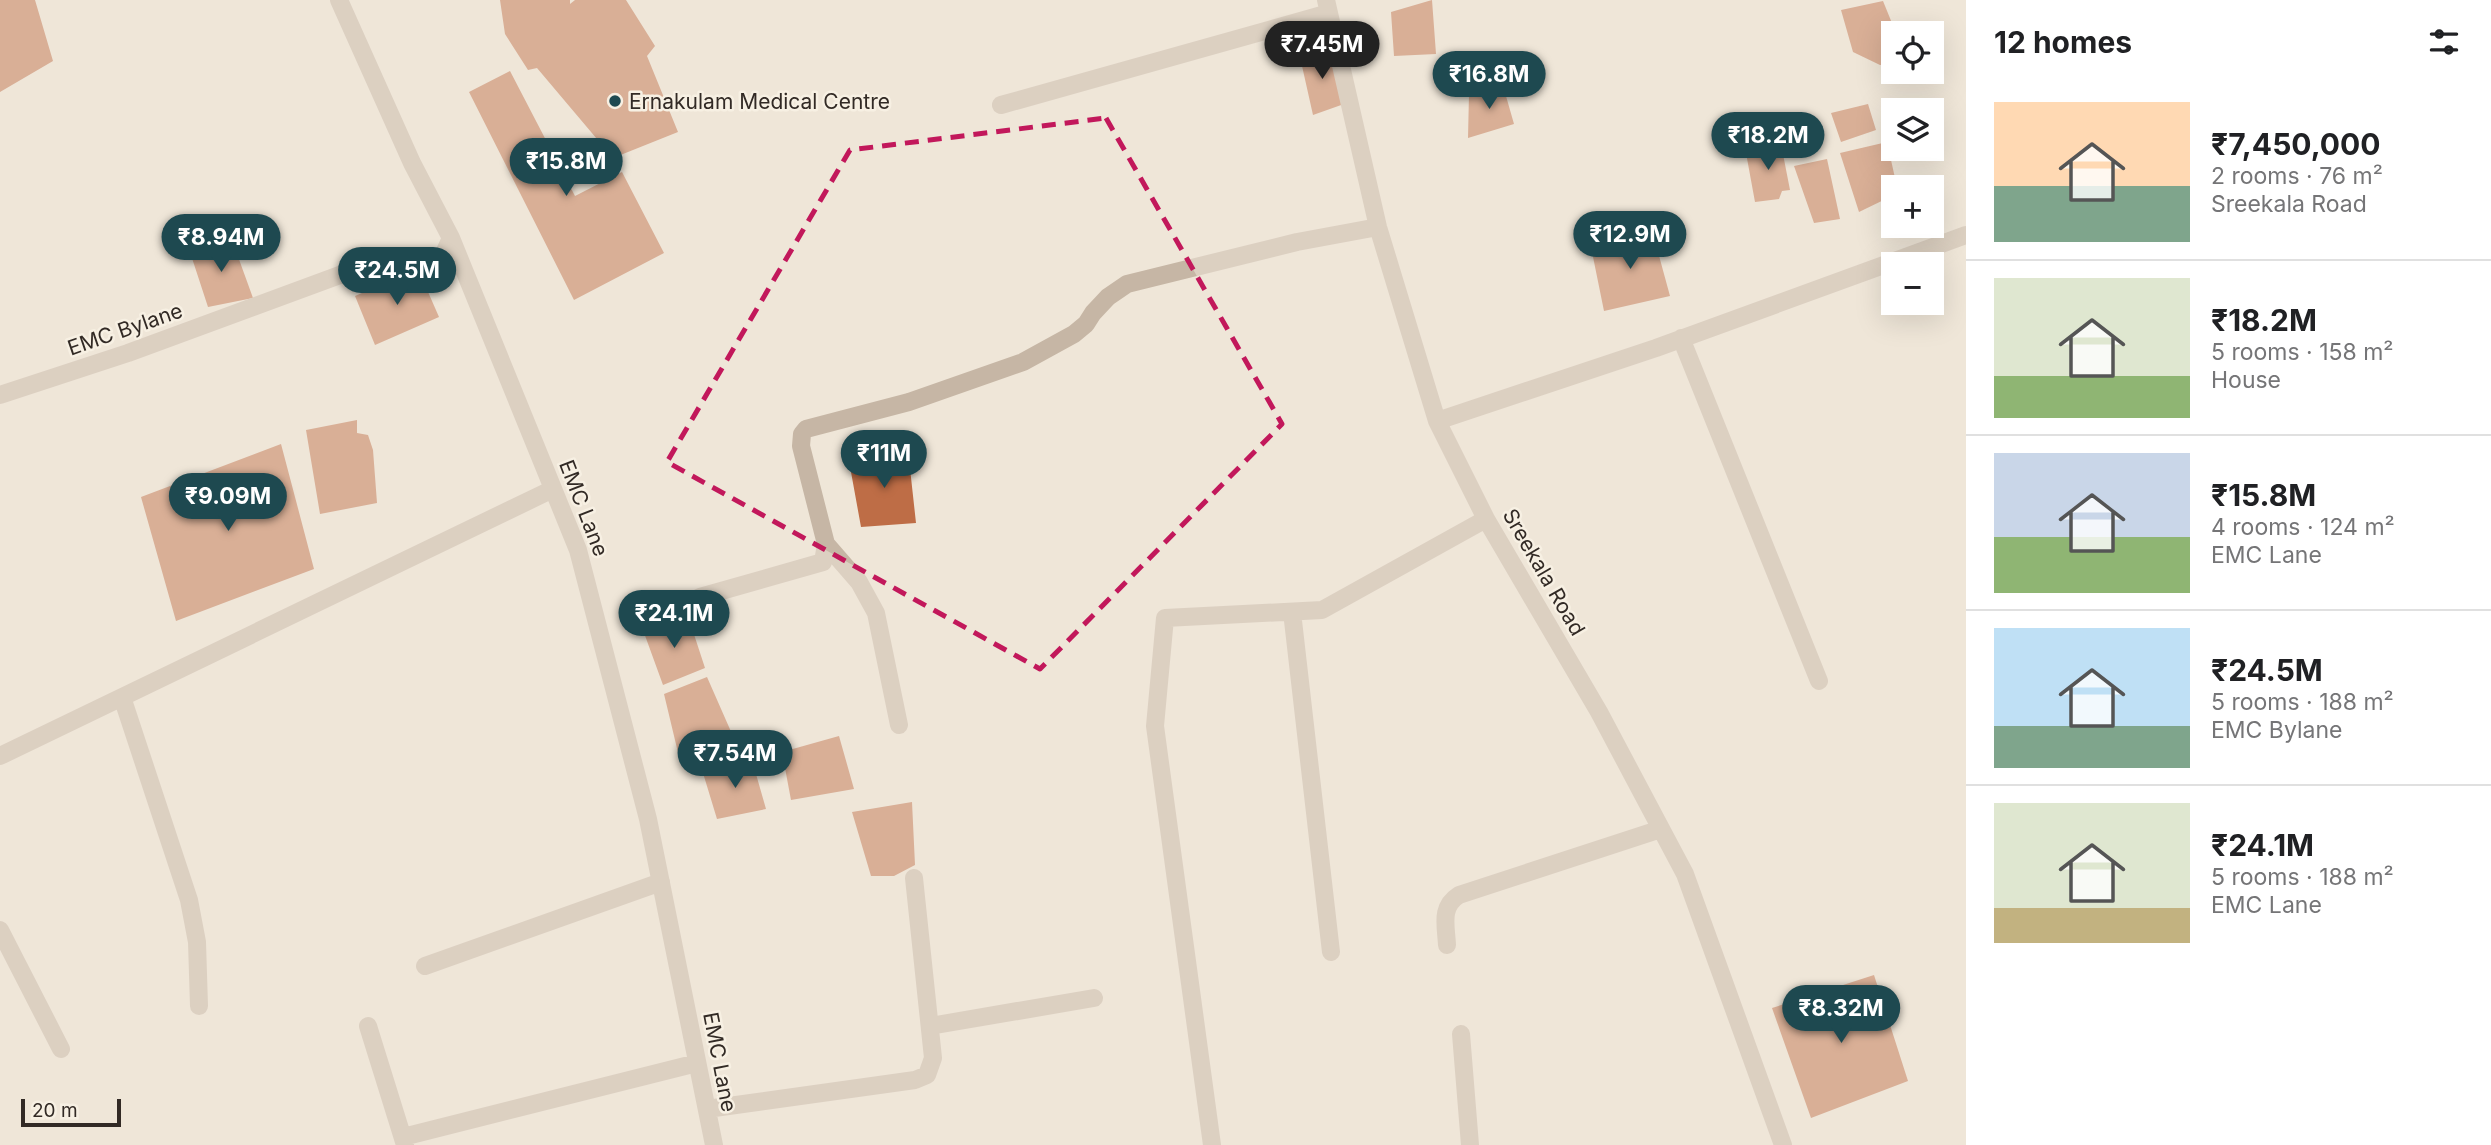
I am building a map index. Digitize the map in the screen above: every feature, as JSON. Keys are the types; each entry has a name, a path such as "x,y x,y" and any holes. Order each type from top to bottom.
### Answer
{"street":[{"name":"EMC Lane","path":"339,0 412,163 451,239 578,550 648,819 713,1145"},
{"path":"1001,105 1328,7"},
{"name":"Sreekala Road","path":"1328,7 1378,227 1437,421 1486,519 1599,712 1685,874 1783,1145"},
{"path":"700,597 823,562 826,544 801,446 802,434 806,429 909,402 1023,362 1074,334 1108,297 1126,284 1297,242 1378,227"},
{"path":"1437,421 1681,338 1966,235"},
{"name":"EMC Bylane","path":"0,395 128,353 356,269 376,277 441,260 451,239"},
{"path":"1681,338 1819,681"},
{"path":"0,756 553,489"},
{"path":"1212,1145 1155,726 1165,618 1322,610 1486,519"},
{"path":"826,544 859,582 877,613 899,725"},
{"path":"1292,612 1331,952"},
{"path":"122,697 189,900 197,942 199,1006"},
{"path":"1447,945 1445,911 1451,900 1459,895 1661,829"},
{"path":"706,1109 915,1080 927,1075 933,1058 914,878"},
{"path":"425,966 661,882"},
{"path":"0,930 61,1049"},
{"path":"930,1026 1094,998"},
{"path":"368,1026 404,1141 697,1063"},
{"path":"1461,1034 1470,1145"}],"path":[{"path":"598,624 700,597"}],"highlighted area":[{"path":"1106,118 1282,424 1040,669 667,462 850,150"}],"building":[{"path":"0,0 35,0 53,61 0,92"},
{"name":"Ernakulam Medical Centre","path":"500,0 570,0 570,4 575,0 626,0 655,46 647,56 678,132 613,158 537,68 528,70 505,34"},
{"path":"1432,0 1436,54 1394,56 1391,12"},
{"path":"1883,1 1891,21 1881,21 1881,65 1853,52 1841,10"},
{"path":"1333,48 1344,104 1313,115 1300,57"},
{"path":"510,71 575,196 622,172 664,253 574,300 469,92"},
{"path":"1502,82 1514,124 1468,138 1469,94"},
{"path":"1868,104 1876,130 1841,142 1831,113"},
{"path":"1762,142 1777,143 1782,149 1790,190 1782,191 1779,199 1755,202 1746,153"},
{"path":"1881,143 1881,161 1891,161 1894,175 1881,175 1881,201 1859,212 1840,153"},
{"path":"1827,159 1840,219 1814,223 1794,166"},
{"path":"1652,230 1670,296 1604,311 1591,247"},
{"path":"232,240 253,298 208,307 190,252"},
{"path":"418,269 439,317 375,345 355,296"},
{"path":"357,420 357,433 368,435 373,450 377,503 320,514 306,430"},
{"path":"281,444 314,569 176,621 141,497"},
{"path":"908,450 916,523 861,527 849,461"},
{"path":"688,616 705,668 663,685 643,630"},
{"path":"707,677 736,743 680,761 664,694"},
{"path":"839,736 854,789 791,800 782,752"},
{"path":"752,760 766,809 717,819 703,773"},
{"path":"912,802 915,865 894,876 871,876 852,812"},
{"path":"1874,975 1908,1081 1811,1118 1772,1008"}],"place":[{"name":"Ernakulam Medical Centre","path":"615,101"}]}
